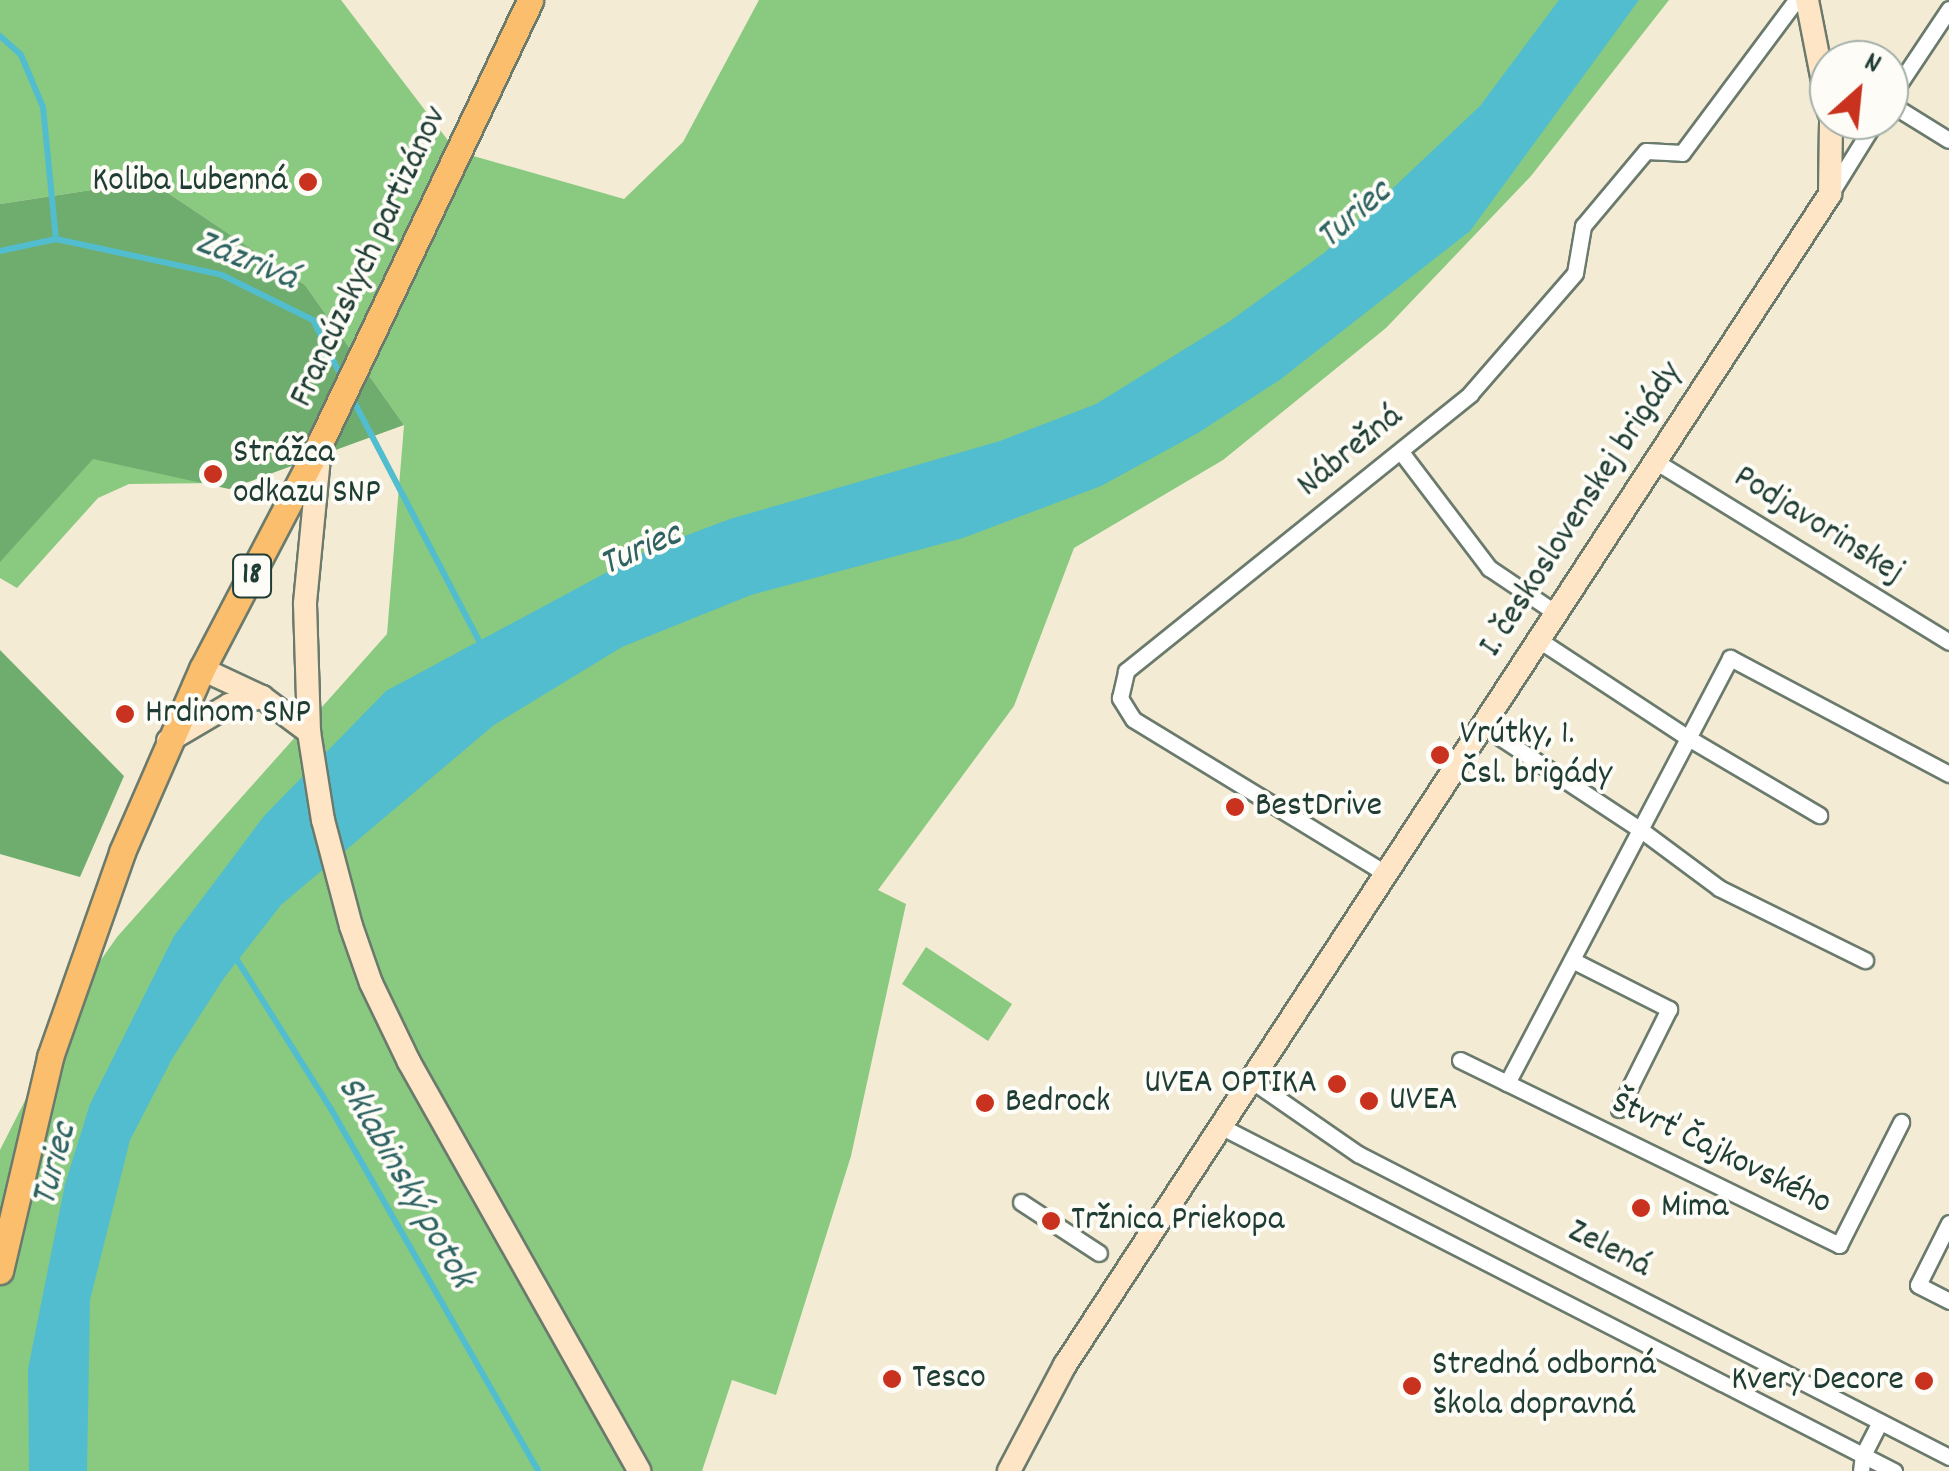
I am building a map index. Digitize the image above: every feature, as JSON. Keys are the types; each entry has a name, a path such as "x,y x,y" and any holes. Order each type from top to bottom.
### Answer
{"main road":[{"name":"Francúzskych partizánov","path":"0,1270 50,1057 103,902 168,741 320,443 530,0"}],"street":[{"name":"Nábrežná","path":"1385,873 1133,719 1120,698 1126,671 1470,394 1575,273 1583,226 1646,151 1682,153 1796,0"},
{"path":"1807,0 1818,40"},
{"path":"1909,70 1949,9"},
{"path":"1909,114 1949,140"},
{"path":"1830,194 1831,140"},
{"name":"I. československej brigády","path":"1009,1471 1065,1365 1864,140"},
{"path":"320,443 305,604 311,742 337,880 371,983 410,1062 639,1471"},
{"path":"1401,452 1489,568 1556,613"},
{"name":"Podjavorinskej","path":"1656,460 1949,642"},
{"path":"1538,640 1690,739 1819,815"},
{"path":"1507,1083 1730,658 1949,774"},
{"path":"202,669 262,697 311,742"},
{"path":"168,741 229,705 262,697"},
{"path":"1482,726 1642,830 1719,888 1866,960"},
{"name":"Štvrť Čajkovského","path":"1572,960 1668,1009 1619,1109"},
{"name":"Štvrť Čajkovského","path":"1460,1060 1839,1245 1901,1122"},
{"name":"Zelená","path":"1252,1080 1358,1154 1949,1457"},
{"name":"Zelená","path":"1222,1127 1862,1463 1894,1471"},
{"path":"1021,1202 1099,1253"},
{"path":"1949,1223 1918,1285 1949,1302"},
{"path":"1862,1463 1880,1422"}],"green space":[{"path":"0,0 341,0 456,151 624,199 683,142 759,0 1669,0 1531,176 1386,328 1223,460 1074,548 1014,706 878,890 906,904 851,1156 776,1395 732,1380 702,1471 0,1471 0,1150 84,984 117,937 387,634 404,425 305,285 150,181 0,204"},
{"path":"150,181 305,285 404,425 229,489 93,459 0,562 0,204"},
{"path":"66,439 218,483 129,484 98,498 17,588 0,578 0,477"},
{"path":"0,650 124,776 80,877 0,854"},
{"path":"926,947 1012,1004 988,1041 902,984"}],"water":[{"path":"1559,0 1639,0 1470,231 1281,379 1198,433 1101,486 963,538 751,595 622,647 494,725 281,905 224,978 172,1059 130,1140 90,1300 87,1471 29,1471 28,1369 65,1184 90,1104 174,936 264,816 386,691 650,549 730,519 1000,441 1096,404 1230,321 1324,253 1480,106"}],"waterway":[{"path":"0,36 21,55 43,107 56,239"},
{"name":"Zázrivá","path":"0,251 56,239 222,275 313,320 342,378"},
{"name":"Zázrivá","path":"350,394 483,648"},
{"name":"Sklabinský potok","path":"234,955 331,1109 538,1471"}],"place":[{"name":"Koliba Lubenná","path":"308,182"},
{"name":"Strážca odkazu SNP","path":"213,474"},
{"name":"Hrdinom SNP","path":"125,714"},
{"name":"Vrútky, 1. Čsl. brigády","path":"1440,755"},
{"name":"BestDrive","path":"1235,807"},
{"name":"UVEA OPTIKA","path":"1337,1084"},
{"name":"UVEA","path":"1369,1101"},
{"name":"Bedrock","path":"985,1103"},
{"name":"Mima","path":"1641,1208"},
{"name":"Tržnica Priekopa","path":"1051,1221"},
{"name":"Tesco","path":"892,1379"},
{"name":"Kvery Decore","path":"1924,1381"},
{"name":"Stredná odborná škola dopravná","path":"1412,1386"}],"water label":[{"name":"Turiec","path":"1355,216"},
{"name":"Turiec","path":"641,551"},
{"name":"Turiec","path":"56,1165"}]}
